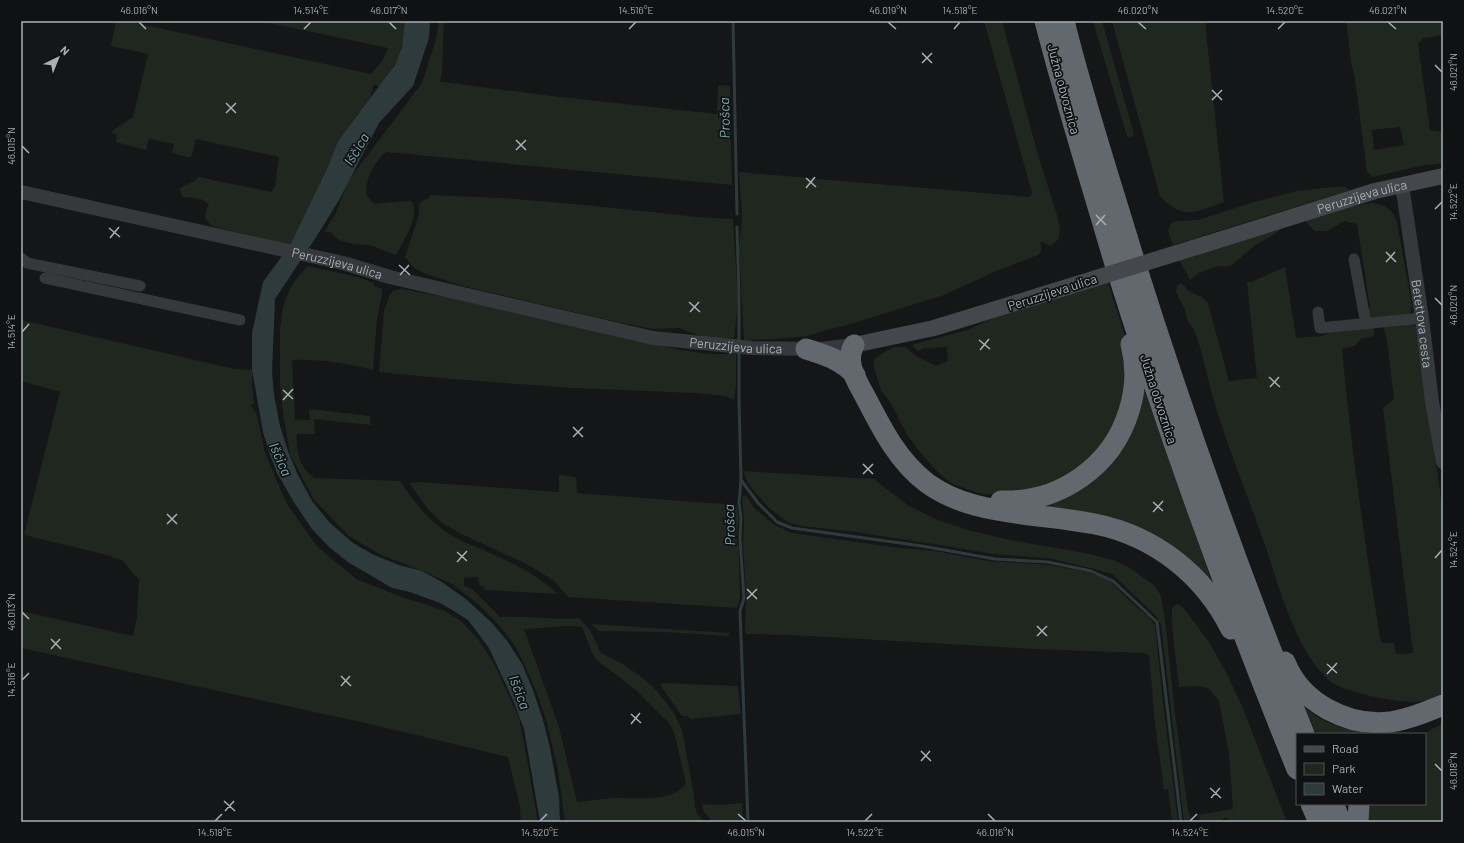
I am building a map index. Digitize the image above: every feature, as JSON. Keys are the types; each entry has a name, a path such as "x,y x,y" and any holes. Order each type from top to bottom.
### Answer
{"highway":[{"name":"Južna obvoznica","path":"1045,21 1078,142 1129,308 1181,464 1268,698 1296,767"},
{"name":"Južna obvoznica","path":"1064,21 1096,137 1151,314 1211,490 1304,733"},
{"path":"856,344 875,391 891,425 904,447 922,468 949,487 969,495 992,501 1020,501 1049,494 1078,480 1101,460 1120,435 1131,405 1135,382 1134,361 1124,321 1129,308"},
{"path":"856,344 850,357 850,364 855,375 884,432 895,450 916,474 938,490 968,504 985,508 1096,524 1114,529 1144,541 1171,557 1195,578 1221,610 1234,634 1251,677 1268,698"},
{"path":"806,349 835,359 844,364 855,375"},
{"path":"1248,590 1270,623 1286,665 1292,675 1312,698 1327,709 1353,720 1380,722 1407,719 1443,705"},
{"path":"1409,733 1443,714"},
{"path":"1311,805 1319,822"},
{"path":"1333,805 1341,822"},
{"path":"1358,822 1359,805"}],"main road":[{"name":"Peruzzijeva ulica","path":"856,344 934,328 1375,191 1443,176"}],"street":[{"name":"Betettova cesta","path":"1402,185 1422,318 1432,402 1443,462"},
{"name":"Peruzzijeva ulica","path":"21,194 343,263 390,277 653,338 752,348 806,349 856,344"},
{"path":"21,258 27,263 140,286"},
{"path":"1354,259 1366,324"},
{"path":"45,278 240,320"},
{"path":"1318,312 1320,328 1422,318"}],"green space":[{"path":"116,21 126,21 371,74 382,61 388,48 260,21 405,21 403,41 395,64 379,87 374,84 370,98 338,141 330,164 290,245 215,227 208,223 205,218 205,212 209,205 200,199 183,197 179,189 195,181 198,177 272,192 275,185 279,157 196,139 191,158 172,153 174,144 149,139 146,150 116,142 117,135 111,132 133,117 148,54 111,46"},
{"path":"439,21 444,21 442,71 440,82 717,114 718,85 730,86 732,185 386,152 378,161 369,176 366,194 374,204 411,201 414,206 413,220 396,255 369,245 343,241 334,236 331,232 324,232 336,213 348,181 422,83 436,39"},
{"path":"984,21 1002,21 1038,155 1057,215 1060,229 1058,240 1050,246 1043,242 1040,243 1041,249 1038,255 992,273 944,295 808,336 744,340 739,249 742,215 739,172 1029,197 1032,193"},
{"path":"1093,21 1102,21 1134,134 1129,138 1127,136"},
{"path":"1112,21 1205,21 1224,202 1197,211 1183,212 1168,204 1160,196"},
{"path":"1346,21 1443,21 1443,35 1424,38 1418,43 1430,130 1443,132 1443,163 1420,166 1373,177 1367,172 1355,80 1351,62","holes":["1400,127 1404,145 1374,150 1372,130"]},
{"path":"1345,187 1350,190 1173,245 1168,231 1171,223 1176,221 1198,220 1254,202 1297,191"},
{"path":"430,195 504,198 698,217 733,219 738,302 734,338 707,338 679,328 652,329 599,318 463,286 426,274 414,268 405,257 419,215 419,205 421,202 429,198"},
{"path":"1371,203 1387,208 1393,214 1397,222 1412,306 1411,312 1407,315 1370,320 1365,310 1370,307 1357,224 1345,221 1326,231 1315,231 1305,221 1354,206"},
{"path":"1282,228 1275,234 1254,246 1233,264 1226,267 1218,266 1199,273 1190,280 1179,260"},
{"path":"307,266 358,277 374,283 374,286 382,289 377,319 373,370 333,362 292,360 295,420 310,420 309,409 370,416 371,425 314,419 315,434 297,434 298,453 306,470 315,478 400,481 422,510 441,529 458,539 525,570 558,594 485,590 484,586 479,585 478,577 464,578 464,586 472,589 500,617 559,619 579,618 590,630 601,653 621,663 643,678 657,691 674,713 682,730 696,810 705,822 565,822 558,771 546,719 536,691 515,646 499,625 478,604 452,584 381,555 349,536 314,500 290,454 283,414 280,382 280,330 283,307 292,285","holes":["567,626 582,627 593,655 598,661 636,690 669,723 674,732 686,783 680,790 662,797 612,798 577,802 559,727 524,629"]},
{"path":"1285,267 1296,338 1322,336 1338,328 1374,326 1374,336 1360,339 1357,344 1342,349 1359,496 1381,643 1394,643 1396,654 1413,653 1383,408 1394,399 1387,341 1383,325 1413,323 1416,327 1443,512 1443,693 1426,700 1415,702 1390,700 1348,690 1330,681 1318,669 1308,654 1299,638 1284,602 1214,402 1197,338 1193,328 1187,320 1185,310 1176,292 1177,286 1181,283 1190,292 1202,297 1208,303 1229,381 1257,378 1247,282 1251,282"},
{"path":"1108,282 1125,336 1130,369 1119,425 1085,469 1009,497 978,493 953,484 944,478 919,451 906,433 892,405 881,390 874,368 874,360 893,347 906,347 916,356 936,366 948,361 947,347 924,348 918,351 912,345 967,330 1006,312"},
{"path":"401,289 452,298 680,350 711,354 736,354 736,387 734,400 726,396 694,393 573,388 379,372 384,311 389,296 394,290"},
{"path":"21,320 235,369 252,370 254,404 250,404 257,415 265,452 289,507 317,546 356,579 407,599 442,610 460,620 478,639 495,665 519,718 538,822 521,822 520,807 508,757 370,724 21,648 21,611 133,636 137,617 139,580 123,561 107,555 24,535 60,392 21,381"},
{"path":"1144,389 1212,582 1191,568 1021,505 1067,490"},
{"path":"743,471 874,479 909,506 935,519 968,530 1010,540 1090,554 1116,561 1128,567 1154,585 1161,596 1165,619 1175,713 1188,810 1192,822 1184,822 1161,625 1156,616 1112,574 1048,558 993,554 789,523 769,508 749,485"},
{"path":"559,475 576,477 577,493 737,505 739,519 736,538 739,548 740,598 737,608 568,597 554,581 537,570 459,533 441,522 428,509 409,483 420,482 559,492"},
{"path":"746,495 754,508 775,525 792,533 900,548 935,551 988,561 1050,565 1087,572 1101,576 1111,582 1133,604 1150,618 1155,625 1178,822 1172,822 1168,789 1164,789 1155,724 1149,655 1143,653 1034,649 791,635 745,634 746,594 742,500 743,496"},
{"path":"1177,604 1182,606 1209,642 1226,672 1242,706 1287,822 1232,822 1225,818 1218,822 1201,822 1197,815 1233,809 1229,754 1219,701 1208,688 1196,686 1179,687 1172,618 1172,608"},
{"path":"591,624 729,633 729,636 664,632 599,631"},
{"path":"661,683 738,686 741,714 690,719 688,716 682,716 661,686"},
{"path":"1306,709 1329,723 1351,730 1374,731 1401,729 1395,733 1316,733"},
{"path":"1443,723 1443,822 1368,822 1369,805 1426,805 1427,732"},
{"path":"742,803 743,822 712,822 703,810 702,804 718,805"}],"water":[{"name":"Iščica","path":"405,21 430,21 429,38 413,86 379,123 339,200 275,299 272,371 274,395 280,426 297,473 312,501 330,523 353,543 374,555 399,565 422,571 442,582 467,600 492,623 508,642 522,664 543,720 559,797 560,822 540,822 524,729 513,700 489,648 468,620 440,603 410,592 392,588 348,562 329,547 312,529 277,473 263,432 252,370 252,333 263,282 290,245 328,167 338,141 395,65 402,47"}],"waterway":[{"name":"Prošca","path":"733,21 737,214"},
{"name":"Prošca","path":"737,227 739,343"},
{"name":"Prošca","path":"739,351 741,480 739,503 741,518 740,538 744,598 740,611 748,822"},
{"path":"741,480 758,503 777,522 792,528 922,546 995,559 1048,562 1091,571 1113,581 1157,622 1181,822"}]}
